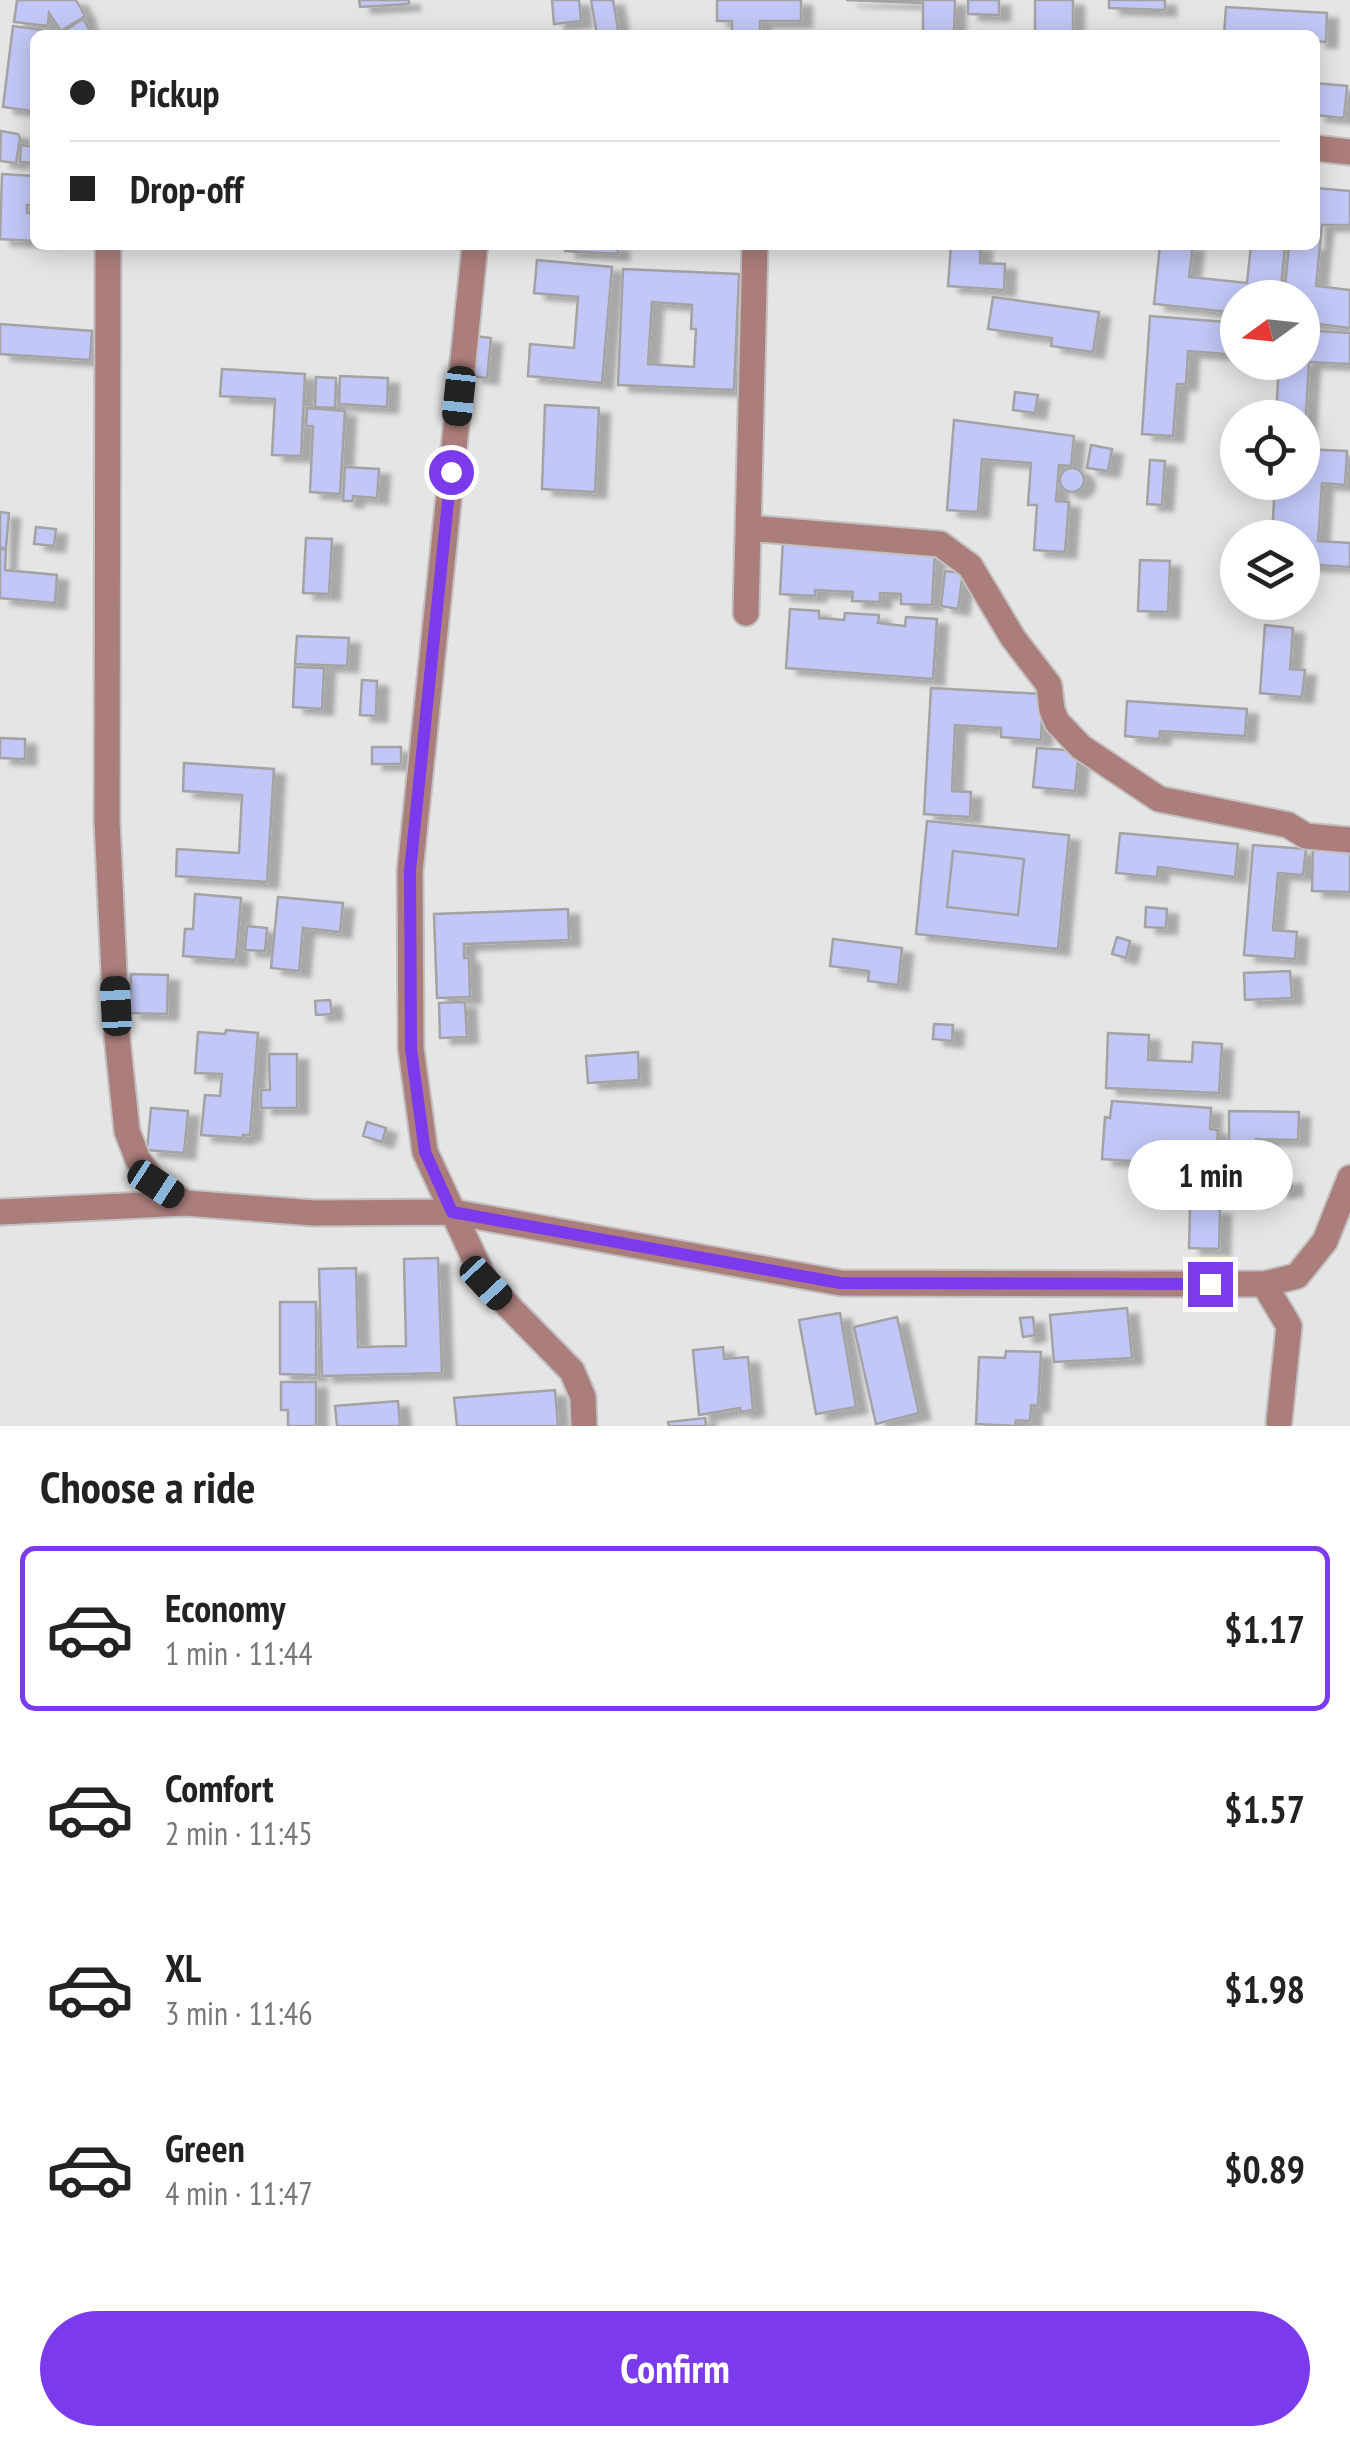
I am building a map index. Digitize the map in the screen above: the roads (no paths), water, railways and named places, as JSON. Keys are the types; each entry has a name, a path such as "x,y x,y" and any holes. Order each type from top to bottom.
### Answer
{"street":[{"path":"1320,149 1350,152"},
{"path":"108,250 107,821 117,1037 127,1131 138,1160 156,1184 185,1203"},
{"path":"474,250 410,871 411,1049 425,1152 452,1212 486,1283 572,1372 582,1397 584,1426"},
{"path":"746,612 756,250"},
{"path":"748,528 940,544 970,566 1013,638 1049,686 1052,710 1066,735 1126,780 1159,799 1288,825 1306,836 1350,840"},
{"path":"0,1212 185,1203 314,1214 452,1212 840,1283 1264,1284 1297,1276 1325,1241 1350,1178"},
{"path":"1264,1284 1289,1326 1279,1422"}]}
